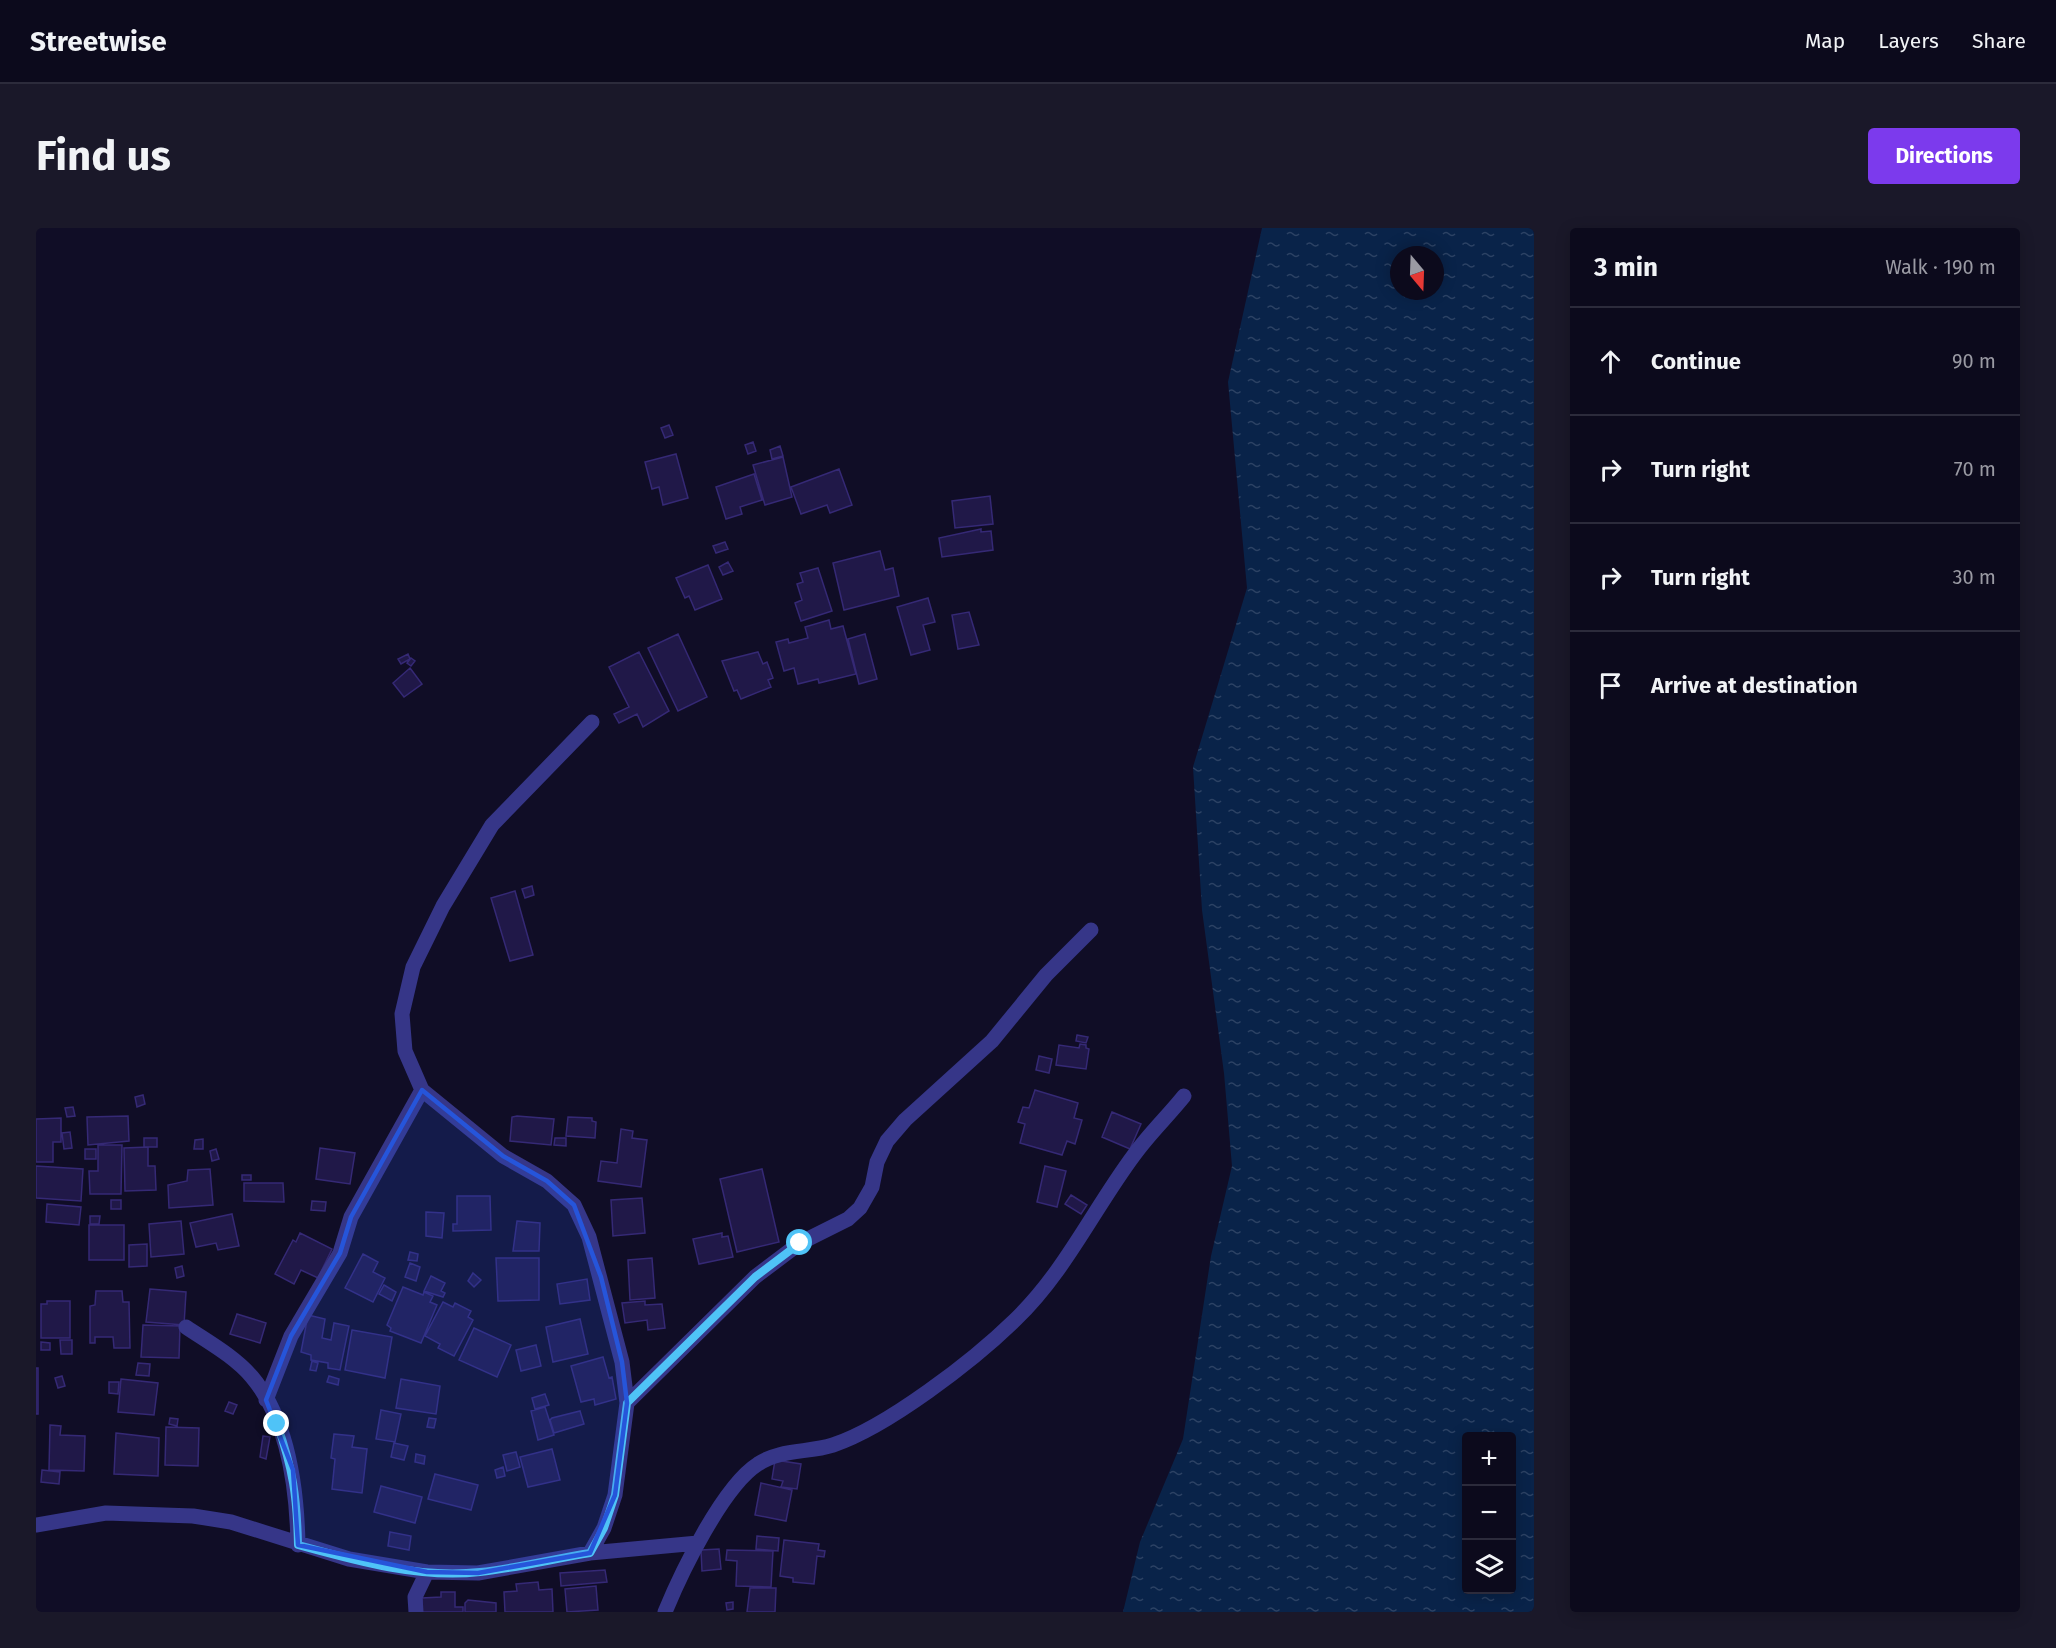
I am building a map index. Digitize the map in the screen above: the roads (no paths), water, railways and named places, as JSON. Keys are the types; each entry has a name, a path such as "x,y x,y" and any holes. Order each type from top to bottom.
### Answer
{"street":[{"path":"590,1553 604,1528 615,1495 627,1403 622,1362 589,1237 574,1205 547,1181 503,1156 423,1090 405,1051 402,1014 413,967 443,906 492,825 592,722"},
{"path":"627,1403 755,1277 800,1243 848,1219 860,1208 872,1186 877,1162 886,1142 904,1120 992,1041 1046,975 1091,930"},
{"path":"266,1400 291,1336 340,1253 351,1217 423,1090"},
{"path":"665,1612 698,1543 742,1477 759,1463 779,1455 832,1445 865,1431 939,1382 1015,1321 1047,1286 1134,1155 1184,1096"},
{"path":"186,1326 230,1357 252,1378 266,1400 292,1470 297,1497 298,1545"},
{"path":"36,1526 106,1514 193,1516 231,1522 298,1545 349,1559 427,1572 478,1573 590,1553 698,1543"},
{"path":"416,1612 415,1597 427,1572"}],"water":[{"path":"1262,228 1534,228 1534,1612 1123,1612 1140,1542 1183,1439 1211,1256 1232,1166 1224,1073 1202,910 1193,767 1247,588 1228,382"}]}
